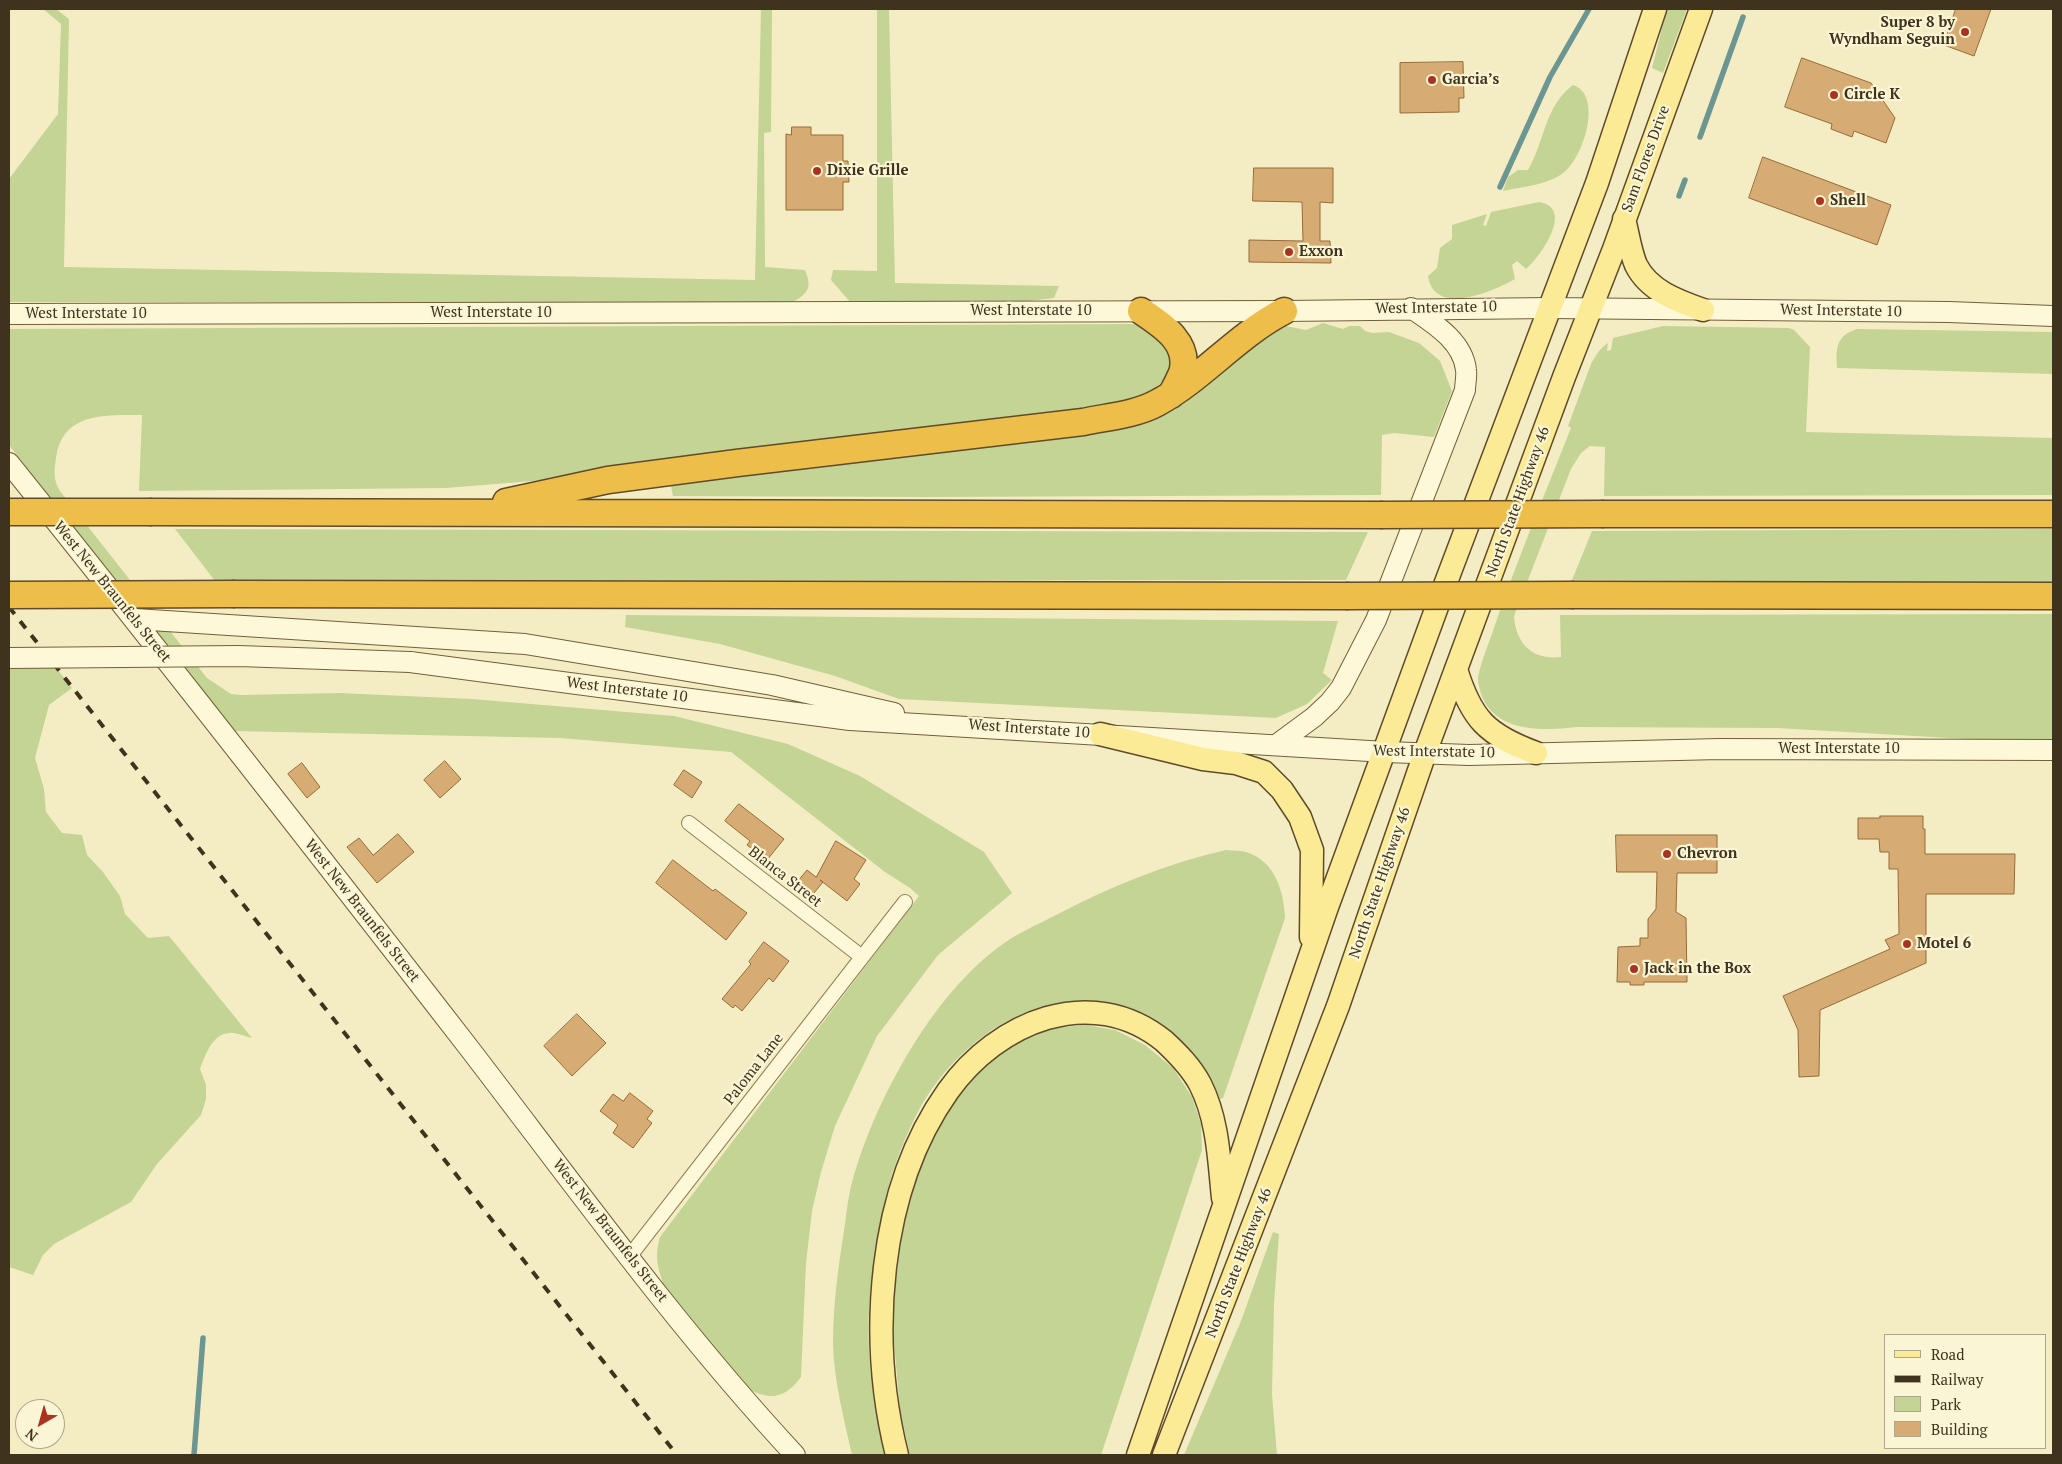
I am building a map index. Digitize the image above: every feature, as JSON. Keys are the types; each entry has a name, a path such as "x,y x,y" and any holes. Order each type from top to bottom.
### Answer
{"highway":[{"path":"1141,311 1159,322 1180,345 1184,359 1182,373 1171,395"},
{"path":"456,512 608,480 1082,422 1130,412 1155,404 1171,395 1254,328 1284,311"},
{"path":"9,512 1380,515 2053,514"},
{"path":"9,595 2053,596"}],"main road":[{"path":"1550,308 1601,174 1654,9"},
{"name":"Sam Flores Drive","path":"1590,308 1701,9"},
{"path":"1624,219 1636,265 1644,278 1654,287 1675,299 1703,310"},
{"name":"North State Highway 46","path":"1138,1455 1361,813 1386,752 1445,585 1550,308"},
{"name":"North State Highway 46","path":"1164,1455 1338,1006 1425,753 1590,308"},
{"path":"1456,669 1470,707 1492,732 1511,744 1536,753"},
{"path":"1100,734 1202,759 1236,763 1264,772 1282,790 1300,817 1312,850 1311,954"},
{"path":"898,1455 884,1381 882,1331 885,1273 891,1228 900,1192 913,1154 929,1122 953,1085 968,1067 990,1048 1010,1034 1030,1024 1070,1012 1092,1011 1112,1014 1138,1024 1157,1036 1177,1053 1191,1069 1209,1106 1216,1134 1224,1204"}],"street":[{"name":"West Interstate 10","path":"9,314 1284,311 1411,308 1590,308 1949,312 2053,316"},
{"path":"1276,746 1314,717 1341,688 1376,620 1465,390 1466,370 1458,350 1447,333 1411,308"},
{"name":"West New Braunfels Street","path":"9,463 135,619 712,1362 795,1455"},
{"path":"135,619 525,644 772,684 942,724"},
{"name":"West Interstate 10","path":"9,658 239,656 410,662 850,720 1386,752 1469,755 1610,750 1837,748 2053,750"},
{"name":"Blanca Street","path":"689,823 862,958"},
{"name":"Paloma Lane","path":"629,1257 905,902"},
{"name":"West New Braunfels Street","path":"712,1362 747,1415 777,1455"}],"green space":[{"path":"43,9 56,9 69,19 64,267 755,280 761,9 772,9 771,132 764,133 765,267 805,270 808,289 803,296 793,302 9,302 9,179 58,114 61,24"},
{"path":"877,9 889,9 895,283 1059,286 1054,298 1019,302 851,303 831,280 833,270 877,271"},
{"path":"1667,9 1687,9 1663,73 1652,68"},
{"path":"1573,85 1582,91 1587,101 1589,114 1583,142 1570,167 1549,181 1503,191 1508,177 1518,170 1528,170 1534,159 1550,114 1563,94"},
{"path":"1539,202 1549,206 1554,213 1555,222 1552,233 1539,254 1526,269 1517,261 1512,265 1515,279 1493,290 1465,298 1441,296 1433,288 1428,276 1437,268 1440,248 1452,239 1452,225 1487,214 1483,225 1486,226 1491,212"},
{"path":"1323,323 1343,329 1349,326 1360,326 1365,331 1372,333 1389,332 1419,343 1440,361 1452,391 1434,437 1394,433 1382,435 1381,495 673,496 670,481 1150,420 1178,406 1194,389 1281,325 1306,330"},
{"path":"1135,324 1154,334 1166,347 1173,361 1160,384 1140,397 1128,402 1089,411 557,479 446,488 139,491 142,415 100,416 87,419 76,424 67,432 60,443 56,458 55,479 60,491 207,678 231,694 339,693 472,699 674,716 788,744 860,776 984,852 1012,893 938,955 877,1036 835,1126 812,1211 806,1263 801,1377 784,1393 771,1396 757,1393 748,1389 665,1288 658,1263 657,1251 660,1237 919,896 885,872 731,752 560,738 232,731 9,445 9,329"},
{"path":"1663,326 1789,328 1794,330 1810,347 1806,432 2053,438 2053,495 1604,496 1605,447 1590,446 1581,453 1571,469 1514,616 1515,626 1522,643 1534,653 1542,656 1561,657 1560,615 2053,614 2053,744 1777,728 1577,727 1535,729 1509,723 1497,716 1488,707 1481,694 1478,679 1480,668 1512,577 1571,428 1568,426 1591,364 1600,349 1608,343 1607,351 1611,350 1613,338"},
{"path":"1857,329 2053,332 2053,374 1837,368 1838,344 1844,335"},
{"path":"175,529 1368,532 1346,580 215,581"},
{"path":"2053,529 2053,583 1572,580 1592,531"},
{"path":"626,615 1338,621 1323,673 1332,680 1307,704 1276,718 899,699 835,676 720,644 625,627"},
{"path":"9,660 50,660 72,688 49,705 35,758 44,789 46,812 62,833 82,835 87,855 103,872 120,896 125,914 148,938 169,936 252,1038 229,1033 223,1034 214,1041 200,1069 206,1085 206,1099 201,1115 157,1164 131,1202 54,1244 43,1255 33,1275 9,1267"},
{"path":"1226,850 1244,851 1256,856 1271,870 1283,898 1285,918 1223,1098 1220,1099 1216,1096 1199,1064 1187,1048 1155,1023 1122,1007 1088,1001 1053,1004 1020,1015 989,1032 960,1056 934,1086 923,1103 904,1141 887,1193 870,1291 869,1317 871,1377 885,1455 852,1455 835,1372 833,1344 836,1287 849,1196 859,1159 888,1089 907,1055 952,992 977,965 1009,940 1029,928 1118,886 1182,862"},
{"path":"1086,1025 1115,1030 1145,1045 1173,1068 1192,1097 1201,1124 1202,1150 1101,1455 910,1455 900,1410 892,1319 904,1219 911,1188 944,1112 974,1076 1002,1051 1026,1036 1052,1028"},
{"path":"1273,1232 1279,1234 1274,1304 1272,1394 1277,1455 1184,1455 1241,1321"}],"building":[{"name":"Super 8 by Wyndham Seguin","path":"1956,9 1991,9 1974,56 1944,45"},
{"name":"Circle K","path":"1802,58 1871,83 1895,118 1886,143 1854,131 1852,137 1831,129 1832,124 1785,107"},
{"name":"Garcia’s","path":"1463,62 1464,98 1459,98 1459,112 1400,113 1400,63"},
{"name":"Dixie Grille","path":"792,127 811,127 811,135 843,135 843,161 848,161 849,182 843,182 843,210 786,210 786,134 791,135"},
{"name":"Shell","path":"1763,157 1891,205 1877,245 1749,198"},
{"path":"1254,168 1333,168 1333,203 1320,202 1320,241 1330,241 1331,263 1249,262 1249,240 1303,241 1302,202 1253,201"},
{"path":"445,761 461,779 440,798 424,780"},
{"path":"302,763 320,787 307,798 288,774"},
{"path":"684,770 702,782 692,798 674,785"},
{"path":"739,804 784,839 767,860 747,845 750,841 725,821"},
{"name":"Motel 6","path":"1880,816 1923,816 1925,854 2015,854 2014,894 1926,894 1926,963 1820,1010 1819,1076 1799,1077 1798,1030 1783,996 1890,949 1885,940 1899,934 1898,869 1889,869 1889,852 1880,852 1879,839 1858,839 1858,818 1880,818"},
{"path":"398,834 414,852 377,883 347,847 359,838 373,855"},
{"path":"1616,835 1717,835 1717,873 1677,873 1676,912 1686,918 1687,982 1644,982 1644,985 1630,985 1630,982 1617,982 1618,947 1640,946 1640,938 1648,938 1648,919 1656,909 1657,872 1617,872"},
{"path":"836,841 866,860 854,879 860,884 847,901 823,882 809,899 793,887 807,870 816,877"},
{"path":"673,860 713,891 715,889 747,913 726,940 656,883"},
{"path":"764,942 789,961 773,982 769,978 742,1011 735,1005 733,1008 722,999 751,964 749,962"},
{"path":"577,1014 606,1043 572,1076 544,1046"},
{"path":"630,1093 653,1111 647,1119 652,1123 633,1148 613,1133 618,1125 600,1111 613,1094 623,1101"}],"waterway":[{"path":"1500,187 1550,77 1589,9"},
{"path":"1700,137 1743,17"},
{"path":"1679,196 1685,180"},
{"path":"194,1455 203,1338"}],"railway":[{"path":"9,607 677,1455"}],"place":[{"name":"Super 8 by Wyndham Seguin","path":"1965,32"},
{"name":"Garcia’s","path":"1432,80"},
{"name":"Circle K","path":"1834,95"},
{"name":"Dixie Grille","path":"817,171"},
{"name":"Shell","path":"1820,201"},
{"name":"Exxon","path":"1289,252"},
{"name":"Chevron","path":"1667,854"},
{"name":"Motel 6","path":"1907,944"},
{"name":"Jack in the Box","path":"1634,969"}]}
